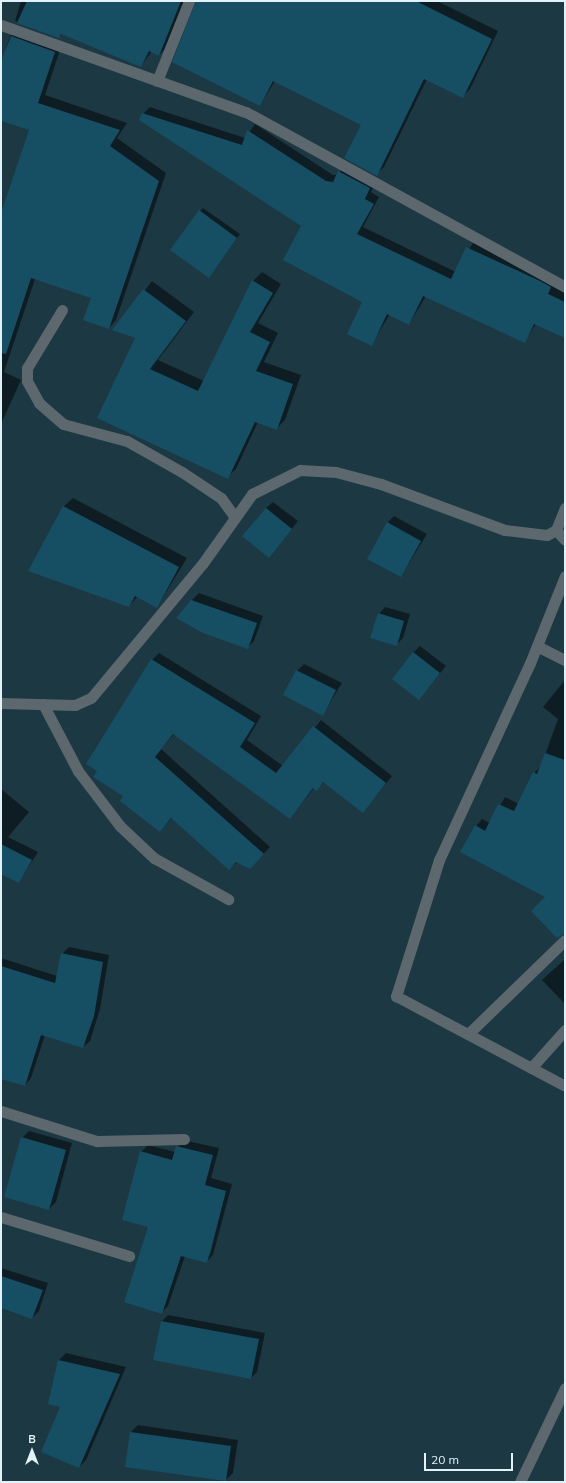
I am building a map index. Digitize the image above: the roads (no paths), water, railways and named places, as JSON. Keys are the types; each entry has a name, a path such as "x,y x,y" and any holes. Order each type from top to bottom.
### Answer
{"street":[{"path":"156,81 189,1"},
{"path":"1,25 246,112 565,287"},
{"path":"62,310 27,368 27,381 39,403 63,424 127,441 182,472 221,498 234,516"},
{"path":"1,703 75,705 91,698 203,563 234,516 252,494 272,481 300,470 336,472 381,484 505,530 547,536 556,530 565,508"},
{"path":"556,530 565,540"},
{"path":"565,576 537,646 439,860 396,996 565,1086"},
{"path":"537,646 565,660"},
{"path":"43,704 78,771 120,826 154,858 228,899"},
{"path":"468,1034 565,940"},
{"path":"531,1068 565,1030"},
{"path":"1,1111 97,1142 184,1139"},
{"path":"1,1217 129,1256"},
{"path":"520,1482 565,1388"}]}
